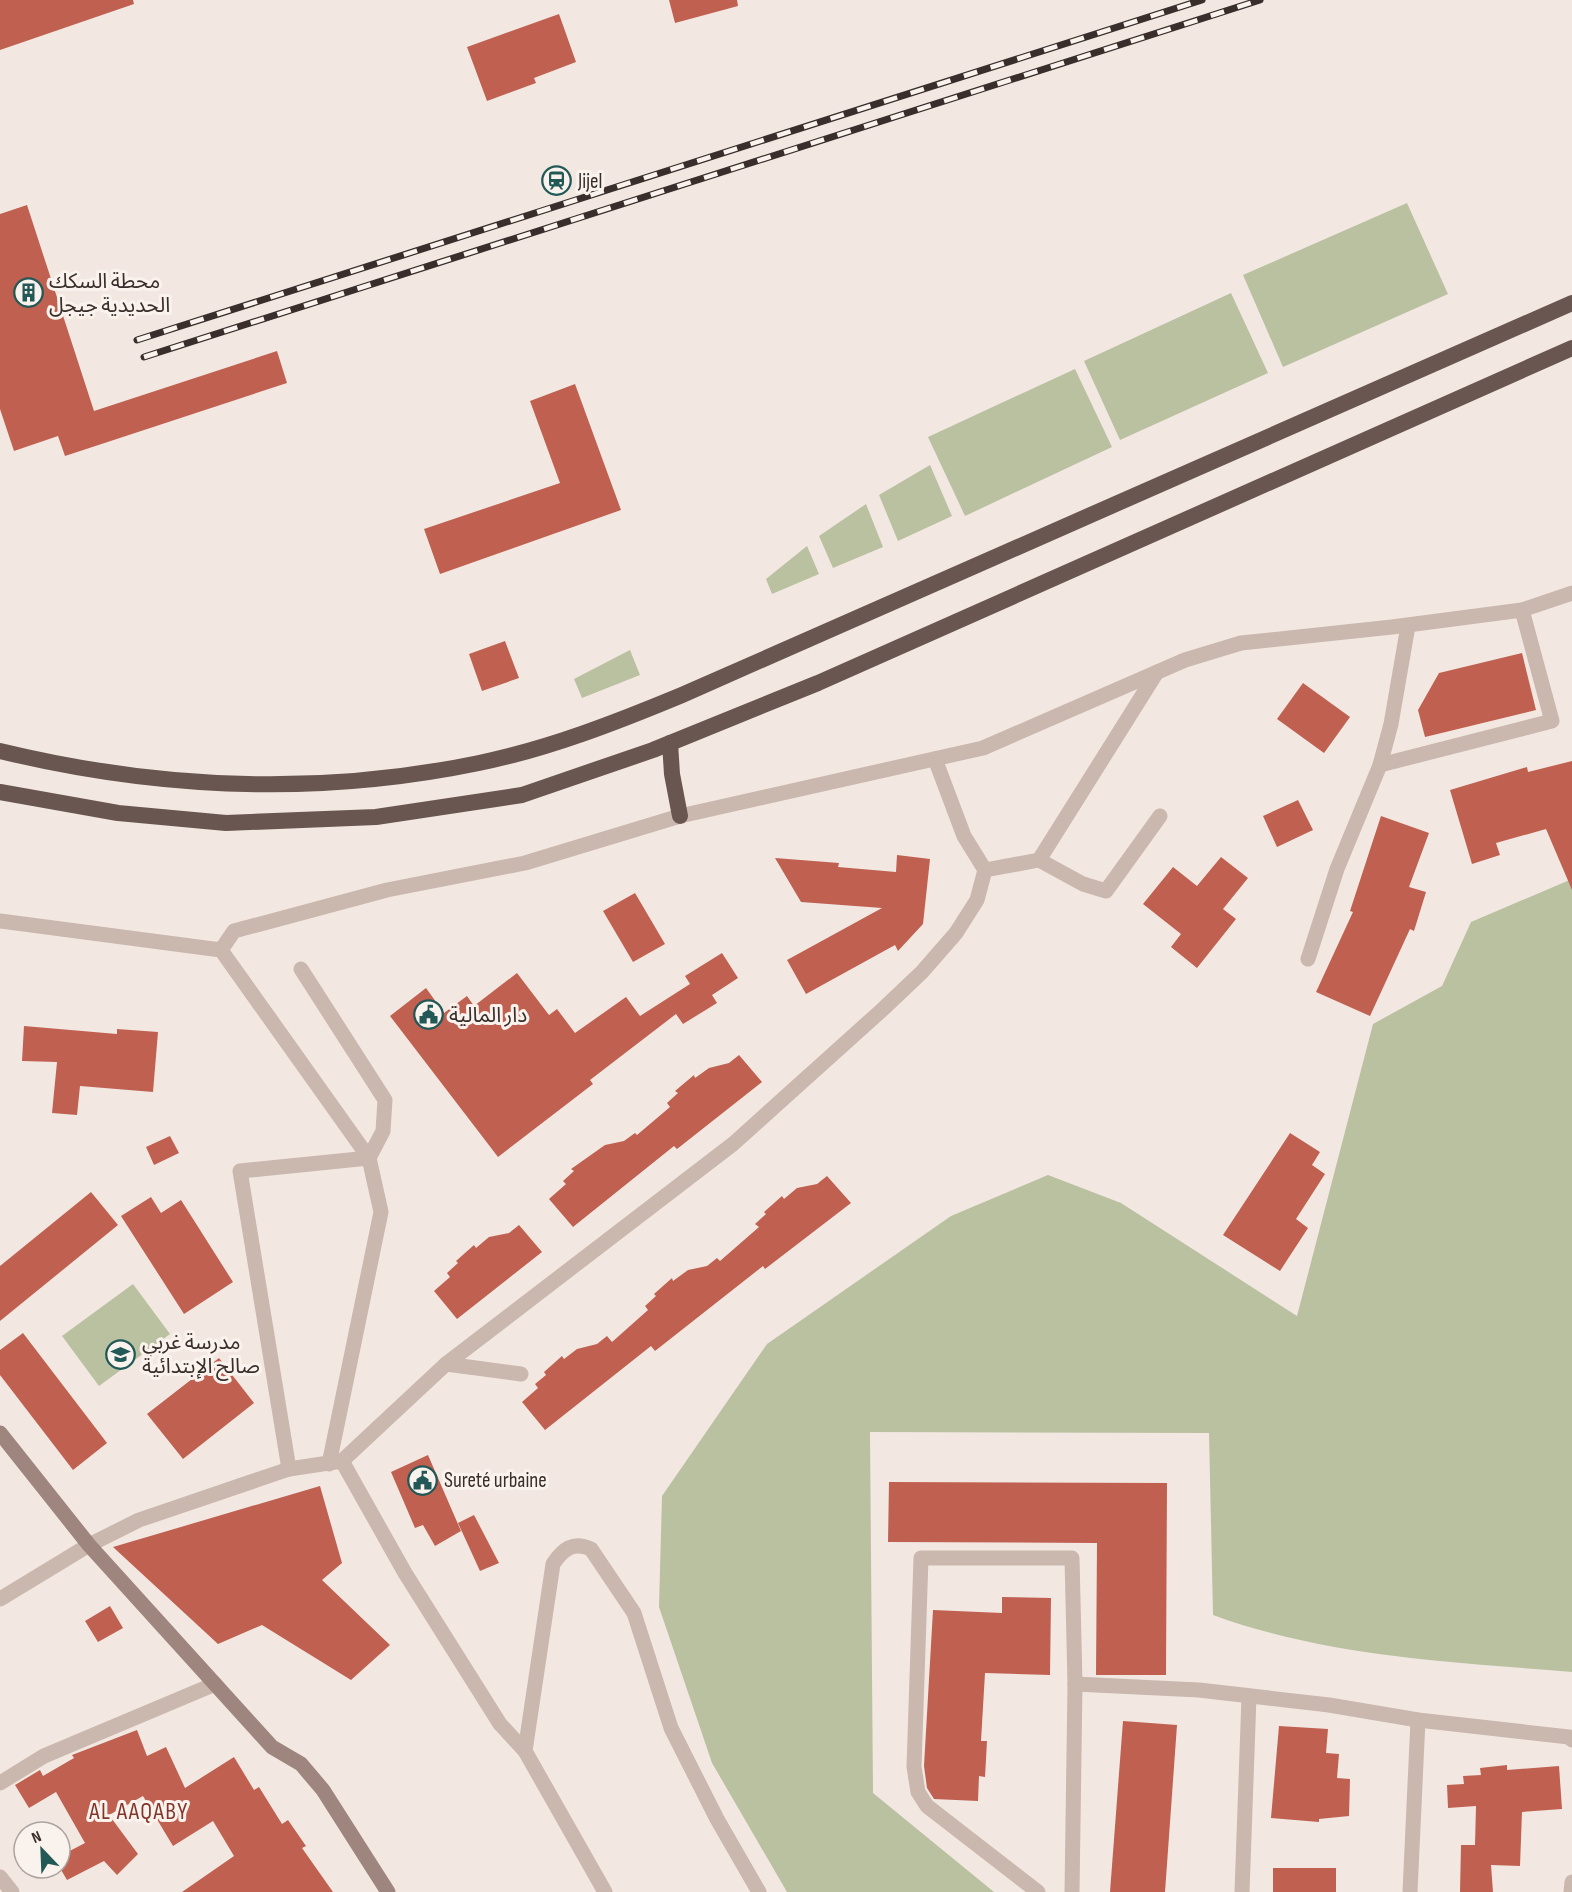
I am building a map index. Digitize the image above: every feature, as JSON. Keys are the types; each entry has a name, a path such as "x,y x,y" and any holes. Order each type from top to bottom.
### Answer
{"highway":[{"path":"0,751 112,774 230,784 329,783 434,771 480,763 569,737 692,691 1572,303"},
{"path":"0,792 118,813 226,823 352,819 473,804 522,795 670,743 818,683 1572,348"},
{"path":"670,743 672,774 680,816"}],"main road":[{"path":"0,1433 89,1545 272,1747 301,1764 323,1790 388,1892"}],"street":[{"path":"220,950 234,931 387,890 525,863 680,816 983,748 1185,660 1241,643 1408,626 1522,610 1572,593"},
{"path":"1380,765 1552,721 1522,610"},
{"path":"1308,959 1337,870 1380,765 1391,724 1408,626"},
{"path":"1039,860 1157,672"},
{"path":"0,1599 89,1545 138,1520 289,1469 336,1463 446,1364 733,1144 922,972 956,933 977,900 986,870 964,836 935,759"},
{"path":"986,870 1039,860 1083,884 1106,891 1160,816"},
{"path":"0,921 220,950 369,1158 381,1212 336,1463 500,1724 525,1751 605,1892"},
{"path":"302,969 385,1100 383,1131 369,1158"},
{"path":"289,1469 240,1171 369,1158"},
{"path":"446,1364 521,1374"},
{"path":"525,1751 553,1564 560,1553 571,1545 583,1545 591,1549 634,1613 671,1728 717,1819 759,1892"},
{"path":"1038,1892 927,1806 918,1792 914,1767 921,1558 1072,1558 1074,1684 1072,1892"},
{"path":"0,1783 44,1756 215,1684"},
{"path":"1074,1684 1199,1690 1329,1705 1418,1720 1569,1737 1572,1740"},
{"path":"1242,1892 1249,1697"},
{"path":"1410,1892 1418,1720"},
{"path":"0,1877 12,1892"},
{"path":"1571,1892 1572,1882"}],"green space":[{"path":"1407,203 1448,294 1283,367 1243,275"},
{"path":"1231,293 1268,373 1120,440 1084,361"},
{"path":"1075,369 1112,447 965,516 928,437"},
{"path":"930,465 952,516 898,541 879,495"},
{"path":"866,504 883,547 833,568 819,536"},
{"path":"807,546 819,574 772,594 766,579"},
{"path":"630,650 640,675 582,698 574,679"},
{"path":"1572,879 1572,1672 1436,1661 1345,1649 1256,1629 1213,1615 1209,1433 870,1432 873,1793 994,1892 787,1892 712,1763 659,1607 662,1496 767,1344 951,1216 1048,1175 1121,1203 1297,1316 1373,1024 1442,986 1471,922"},
{"path":"133,1284 170,1334 99,1386 62,1336"}],"building":[{"path":"0,0 133,0 134,4 0,50"},
{"path":"669,0 737,0 738,6 675,23"},
{"path":"559,14 576,62 534,78 536,83 487,101 467,47"},
{"name":"محطة السكك الحديدية جيجل","path":"27,205 94,411 277,351 287,383 65,456 58,436 14,451 0,409 0,214"},
{"path":"575,384 621,510 440,574 424,529 560,483 530,401"},
{"path":"505,641 519,678 482,691 469,654"},
{"path":"1522,653 1536,710 1425,737 1418,710 1439,673"},
{"path":"1303,683 1350,717 1324,753 1277,719"},
{"path":"1572,761 1572,890 1546,829 1496,843 1500,855 1472,864 1450,790 1527,767 1528,772"},
{"path":"1298,800 1313,830 1277,847 1263,816"},
{"path":"1381,816 1429,833 1409,887 1426,892 1414,931 1410,929 1370,1016 1316,992 1353,912 1350,911"},
{"path":"897,855 930,859 923,924 898,951 895,945 806,994 787,960 882,908 801,902 775,858 839,863 838,867 896,872"},
{"path":"1221,857 1248,878 1223,909 1236,919 1197,968 1171,947 1181,934 1143,904 1173,867 1197,886"},
{"path":"635,893 665,944 633,962 603,911"},
{"path":"722,953 738,978 712,995 717,1003 683,1024 676,1014 590,1080 593,1084 498,1157 390,1016 426,988 444,1013 467,996 474,1006 517,973 549,1015 557,1009 575,1033 626,997 640,1016 690,984 685,976"},
{"path":"24,1026 117,1034 117,1029 158,1032 153,1092 80,1086 77,1115 52,1113 57,1062 22,1061"},
{"path":"739,1055 762,1082 677,1149 674,1146 573,1227 549,1199 566,1184 563,1181 574,1171 571,1169 605,1145 624,1141 635,1133 637,1135 670,1107 667,1103 678,1093 675,1091 694,1075 695,1078 709,1068 729,1063"},
{"path":"1290,1133 1320,1152 1312,1165 1325,1174 1296,1219 1308,1228 1280,1271 1223,1235"},
{"path":"170,1136 179,1153 154,1165 146,1147"},
{"path":"827,1176 851,1203 765,1269 763,1266 655,1351 651,1346 545,1430 522,1402 538,1388 535,1384 546,1375 544,1372 562,1356 564,1359 577,1349 597,1344 607,1336 612,1342 648,1310 645,1306 656,1296 654,1294 672,1278 673,1281 688,1270 707,1266 717,1258 720,1261 759,1227 755,1224 766,1214 764,1212 782,1196 784,1199 797,1188 817,1184"},
{"path":"91,1192 118,1225 0,1321 0,1266"},
{"path":"151,1197 161,1213 181,1200 233,1282 184,1314 121,1216"},
{"path":"519,1225 542,1252 457,1319 434,1291 450,1277 447,1273 458,1263 456,1261 474,1245 476,1248 489,1237 509,1233"},
{"path":"23,1333 107,1443 73,1470 0,1375 0,1350"},
{"path":"219,1358 254,1403 183,1459 147,1414"},
{"path":"428,1455 461,1531 435,1546 423,1525 415,1528 391,1472"},
{"path":"889,1482 1167,1483 1166,1675 1096,1675 1097,1543 888,1542"},
{"path":"320,1486 342,1563 322,1580 390,1645 351,1680 262,1625 218,1644 113,1547"},
{"path":"474,1515 499,1563 480,1571 458,1523"},
{"path":"1002,1597 1051,1598 1050,1675 985,1673 981,1741 987,1741 985,1777 979,1776 978,1801 934,1799 927,1788 924,1766 933,1610 1002,1613"},
{"path":"110,1606 123,1628 98,1642 85,1621"},
{"path":"1123,1721 1177,1725 1165,1892 1110,1892"},
{"path":"1279,1726 1328,1729 1326,1753 1339,1754 1337,1778 1350,1779 1349,1816 1319,1819 1319,1822 1271,1818"},
{"path":"137,1730 147,1756 166,1747 185,1788 234,1757 254,1790 259,1787 282,1824 288,1820 306,1846 302,1848 333,1892 182,1892 234,1856 213,1821 173,1846 143,1796 109,1815 138,1854 117,1875 104,1861 72,1877 72,1850 85,1843 56,1792 29,1808 15,1785 40,1770 43,1776 74,1758 72,1755"},
{"path":"1507,1765 1507,1770 1559,1766 1562,1809 1522,1812 1520,1866 1491,1865 1493,1892 1460,1892 1461,1845 1475,1845 1476,1806 1448,1808 1447,1785 1464,1784 1463,1776 1481,1775 1480,1768"},
{"path":"1273,1868 1336,1868 1336,1892 1273,1892"}],"railway":[{"path":"137,340 1202,0"},
{"path":"144,357 1260,0"}],"place":[{"name":"Jijel","path":"557,181"},
{"name":"محطة السكك الحديدية جيجل","path":"28,293"},
{"name":"دار المالية","path":"428,1015"},
{"name":"مدرسة غربي صالح الإبتدائية","path":"121,1354"},
{"name":"Sureté urbaine","path":"423,1480"}],"district":[{"name":"AL AAQABY","path":"139,1811"}]}
